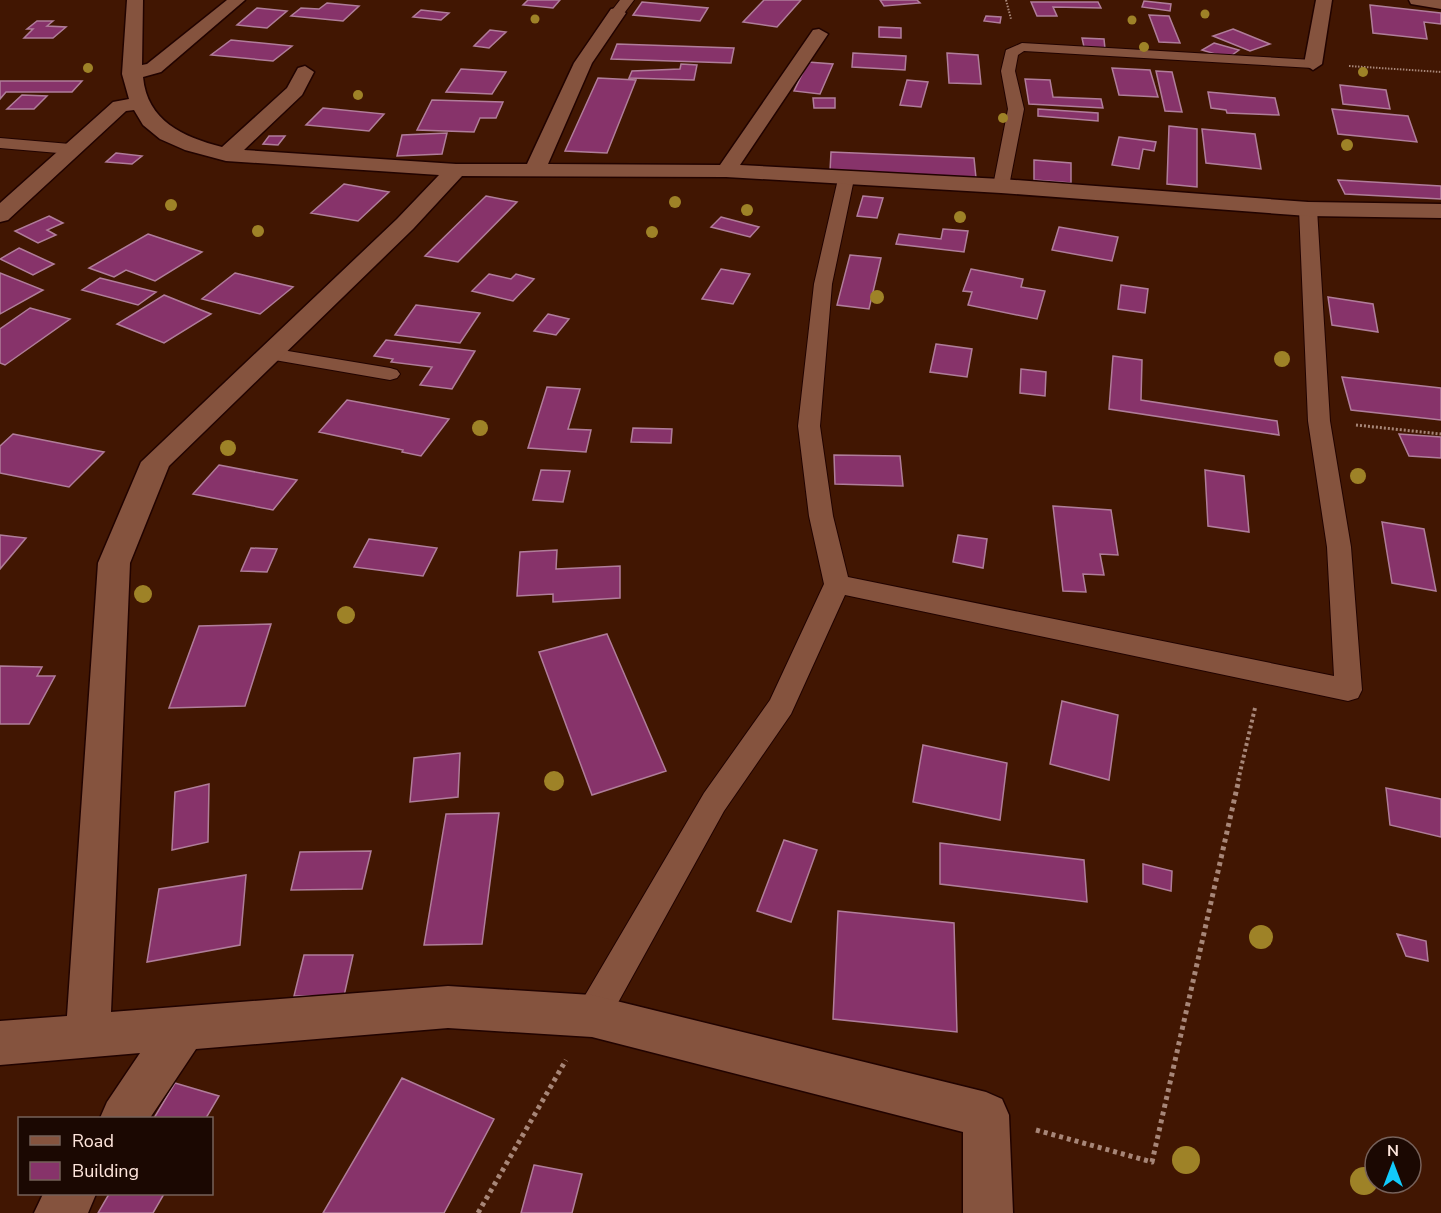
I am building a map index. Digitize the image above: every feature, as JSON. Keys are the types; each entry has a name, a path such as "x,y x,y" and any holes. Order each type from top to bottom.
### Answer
{"street":[{"path":"135,0 131,74 137,103 148,118 174,140 192,148 226,155 456,170 726,171 1001,186 1308,209 1441,210"},
{"path":"131,74 154,68 237,0"},
{"path":"1313,64 1324,0"},
{"path":"1417,0 1441,4"},
{"path":"535,169 583,63 622,6"},
{"path":"726,171 819,34"},
{"path":"226,155 295,91 305,72"},
{"path":"0,214 120,106 137,103"},
{"path":"88,1035 114,563 156,462 405,224 456,170"},
{"path":"0,1043 448,1007 592,1016 986,1115 988,1213"},
{"path":"124,1117 184,1028"},
{"path":"59,1213 71,1195"}],"lane":[{"path":"1001,186 1016,109 1008,71 1009,62 1011,53 1022,47 1313,64"},
{"path":"0,144 70,149"},
{"path":"592,1016 714,802 782,705 837,584 821,516 809,426 823,285 846,179"},
{"path":"837,584 1348,690 1339,547 1319,421 1308,209"},
{"path":"270,354 390,374"}],"path":[{"path":"1313,64 1441,72"},
{"path":"1319,421 1441,434"},
{"path":"986,1115 1152,1162 1263,672"},
{"path":"478,1213 592,1016"}],"building":[{"path":"528,0 560,0 553,8 523,5"},
{"path":"764,0 801,0 777,27 743,22"},
{"path":"880,0 917,0 920,3 884,6"},
{"path":"1144,1 1171,4 1170,11 1142,7"},
{"path":"642,2 708,8 700,21 633,15"},
{"path":"1031,2 1098,2 1101,8 1053,7 1057,16 1037,16"},
{"path":"327,3 359,6 343,21 291,16 301,8 319,9"},
{"path":"1370,5 1441,13 1441,24 1424,22 1427,39 1373,33"},
{"path":"257,8 287,11 267,28 237,25"},
{"path":"421,10 449,13 441,20 413,17"},
{"path":"1149,15 1169,16 1180,43 1159,42"},
{"path":"986,16 1001,17 1000,23 984,21"},
{"path":"37,21 53,21 47,26 66,27 53,38 24,38 33,29 27,29"},
{"path":"879,27 901,28 901,38 879,37"},
{"path":"1233,29 1270,44 1250,51 1213,36"},
{"path":"490,30 506,32 489,48 474,46"},
{"path":"1082,38 1104,39 1105,49 1084,47"},
{"path":"231,40 292,46 273,61 211,55"},
{"path":"1214,43 1239,50 1228,58 1202,50"},
{"path":"617,44 734,48 731,63 611,59"},
{"path":"853,53 906,56 905,70 852,67"},
{"path":"947,53 978,55 981,84 949,83"},
{"path":"808,62 833,64 820,94 794,91"},
{"path":"681,64 697,65 694,80 629,78 632,71 680,69"},
{"path":"1112,68 1150,70 1158,97 1119,95"},
{"path":"461,69 506,72 492,94 446,92"},
{"path":"1156,71 1172,72 1182,112 1165,111"},
{"path":"598,78 636,80 607,153 565,151"},
{"path":"1025,79 1050,80 1053,97 1101,99 1103,108 1029,104"},
{"path":"907,80 928,82 921,107 900,105"},
{"path":"0,81 82,81 72,92 6,92 0,99"},
{"path":"1340,85 1386,90 1390,109 1343,104"},
{"path":"1208,92 1275,98 1279,115 1227,113 1226,110 1211,108"},
{"path":"22,95 47,96 34,109 7,109"},
{"path":"813,98 835,98 835,108 814,108"},
{"path":"432,100 503,102 496,118 480,118 474,132 417,130"},
{"path":"323,108 384,114 369,131 306,125"},
{"path":"1038,109 1098,113 1098,121 1038,116"},
{"path":"1332,109 1408,116 1417,142 1338,134"},
{"path":"1169,126 1197,129 1197,187 1167,184"},
{"path":"1202,129 1255,134 1261,169 1206,163"},
{"path":"447,133 442,154 397,156 402,135"},
{"path":"269,136 285,136 278,145 263,144"},
{"path":"1119,137 1156,142 1154,151 1143,149 1139,169 1112,165"},
{"path":"831,152 974,158 976,178 830,171"},
{"path":"116,153 142,156 132,164 106,162"},
{"path":"1034,160 1071,163 1071,183 1034,180"},
{"path":"1338,180 1441,186 1441,199 1345,194"},
{"path":"344,184 389,192 358,221 311,213"},
{"path":"486,196 517,202 458,262 425,256"},
{"path":"863,196 883,198 877,218 857,216"},
{"path":"49,216 63,223 47,230 56,235 38,243 15,231"},
{"path":"721,217 759,227 750,237 711,227"},
{"path":"1059,227 1118,237 1112,261 1052,250"},
{"path":"943,229 968,231 964,252 896,244 899,234 941,239"},
{"path":"148,234 202,252 155,281 126,270 114,277 89,268"},
{"path":"19,248 54,264 33,275 0,259"},
{"path":"850,255 881,258 869,309 837,305"},
{"path":"721,269 750,274 733,304 702,299"},
{"path":"971,269 1023,279 1021,287 1045,291 1037,319 968,305 972,292 963,291"},
{"path":"0,273 43,290 0,314"},
{"path":"235,273 293,287 260,314 202,299"},
{"path":"489,274 511,279 516,274 534,279 513,301 472,291"},
{"path":"100,278 156,292 138,305 82,290"},
{"path":"1121,285 1148,289 1145,313 1118,309"},
{"path":"164,295 211,314 164,343 117,324"},
{"path":"1328,297 1373,304 1378,332 1332,325"},
{"path":"416,305 480,313 460,343 395,335"},
{"path":"30,308 70,319 5,365 0,363 0,329"},
{"path":"548,314 569,319 556,335 534,331"},
{"path":"386,340 475,351 452,389 420,385 432,367 391,362 393,359 374,356"},
{"path":"936,344 972,349 967,377 930,372"},
{"path":"1113,356 1142,360 1141,400 1277,421 1279,435 1109,409"},
{"path":"1021,369 1046,372 1045,396 1020,393"},
{"path":"1342,377 1441,388 1441,420 1351,410"},
{"path":"547,387 580,389 568,429 591,430 586,452 528,448"},
{"path":"347,400 449,419 421,456 319,432"},
{"path":"633,428 672,429 671,443 631,442"},
{"path":"13,434 104,452 69,487 0,473 0,446"},
{"path":"1399,434 1441,437 1441,458 1409,456"},
{"path":"834,455 900,456 903,486 835,484"},
{"path":"219,465 297,480 273,510 193,494"},
{"path":"541,470 570,471 563,502 533,500"},
{"path":"1205,470 1244,476 1249,532 1208,526"},
{"path":"1053,506 1111,510 1118,555 1100,554 1104,575 1083,574 1086,592 1063,591"},
{"path":"1382,522 1424,529 1436,591 1392,583"},
{"path":"0,535 26,538 0,569"},
{"path":"958,535 987,539 983,568 953,562"},
{"path":"369,539 437,548 423,576 354,567"},
{"path":"251,548 277,549 267,572 241,571"},
{"path":"557,550 556,569 620,566 620,598 553,602 553,594 517,596 520,552"},
{"path":"271,624 245,706 169,708 199,626"},
{"path":"607,634 666,771 592,795 539,652"},
{"path":"0,666 42,667 37,676 55,676 29,724 0,724"},
{"path":"1062,701 1118,715 1109,780 1050,764"},
{"path":"923,745 1007,763 1000,820 913,802"},
{"path":"460,753 458,797 410,802 414,758"},
{"path":"209,784 208,842 172,850 175,792"},
{"path":"1386,788 1441,799 1441,837 1390,825"},
{"path":"499,813 482,944 424,945 446,814"},
{"path":"784,840 817,850 791,922 757,911"},
{"path":"940,843 1084,860 1087,902 940,884"},
{"path":"371,851 362,889 291,890 300,852"},
{"path":"1143,864 1172,871 1171,891 1143,884"},
{"path":"246,875 240,945 147,962 159,889"},
{"path":"838,911 954,923 957,1032 833,1019"},
{"path":"1397,934 1426,941 1428,961 1406,956"},
{"path":"304,955 353,955 344,996 294,996"},
{"path":"402,1078 494,1119 444,1213 323,1213"},
{"path":"175,1083 219,1096 207,1117 155,1117"},
{"path":"534,1165 582,1174 572,1213 521,1213"},
{"path":"108,1195 163,1195 153,1213 98,1213"}]}
